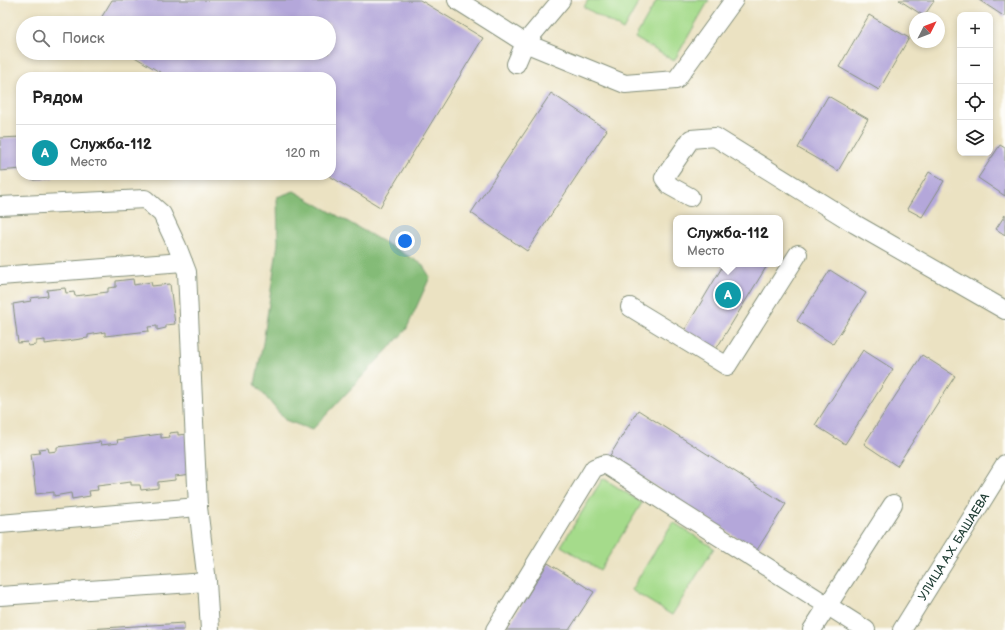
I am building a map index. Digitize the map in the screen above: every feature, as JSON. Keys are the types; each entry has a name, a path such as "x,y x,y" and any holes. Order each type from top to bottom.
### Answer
{"street":[{"path":"457,0 525,43 626,84 676,80 734,0"},
{"path":"516,64 525,43 561,0"},
{"path":"690,197 670,186 664,178 691,139 715,137 855,224 1005,310"},
{"path":"0,206 145,199 162,214 187,272 198,507 208,582 210,630"},
{"path":"630,307 727,366 798,254"},
{"path":"0,276 183,262"},
{"path":"495,630 594,468 605,464 866,630"},
{"name":"УЛИЦА А.Х. БАШАЕВА","path":"902,630 1005,464"},
{"path":"812,630 893,504"},
{"path":"0,524 198,507"},
{"path":"0,596 208,582"}],"green space":[{"path":"588,0 640,0 623,30 584,7"},
{"path":"657,0 709,0 674,61 635,38"},
{"path":"294,191 422,264 430,277 406,330 312,430 285,420 255,384 263,343 278,243 277,197"},
{"path":"603,478 642,503 600,570 561,546"},
{"path":"673,522 714,548 672,615 631,590"}],"building":[{"path":"112,0 420,0 483,38 380,207 336,180 336,72 160,72 140,60 336,60 336,16 102,16"},
{"path":"899,0 934,1 927,12 918,12"},
{"path":"979,0 1005,0 1005,17"},
{"path":"869,15 909,38 879,90 839,67"},
{"path":"551,93 607,130 527,251 471,213"},
{"path":"828,96 868,119 838,171 798,148"},
{"path":"16,137 16,169 0,171 0,138"},
{"path":"1000,145 1005,148 1005,196 978,178"},
{"path":"929,172 944,181 922,217 907,209"},
{"path":"1005,215 1005,235 996,229"},
{"path":"722,267 766,267 715,351 684,331"},
{"path":"830,270 866,293 833,344 797,321"},
{"path":"133,279 134,285 151,282 152,286 170,284 175,324 166,325 166,328 157,330 157,326 148,327 149,331 105,336 105,332 88,335 88,338 45,344 45,340 36,341 36,345 28,346 27,342 18,343 13,304 31,301 30,298 48,296 47,290 65,288 66,293 74,292 75,296 108,292 108,288 116,287 116,281"},
{"path":"863,350 893,369 845,444 815,425"},
{"path":"922,355 955,376 897,466 864,444"},
{"path":"638,410 786,504 757,550 609,457"},
{"path":"178,432 178,435 187,434 192,474 175,476 175,480 158,482 158,488 141,490 140,485 131,485 131,482 97,486 98,490 89,491 90,496 72,499 71,493 54,496 54,492 36,494 31,454 40,453 39,449 48,448 49,452 57,451 57,447 100,442 101,445 118,443 117,440 161,434 161,438 170,437 169,433"},
{"path":"548,563 594,592 569,630 506,630"},
{"path":"184,623 184,630 87,630 87,629"}],"place":[{"name":"Служба-112","path":"728,295"}]}
